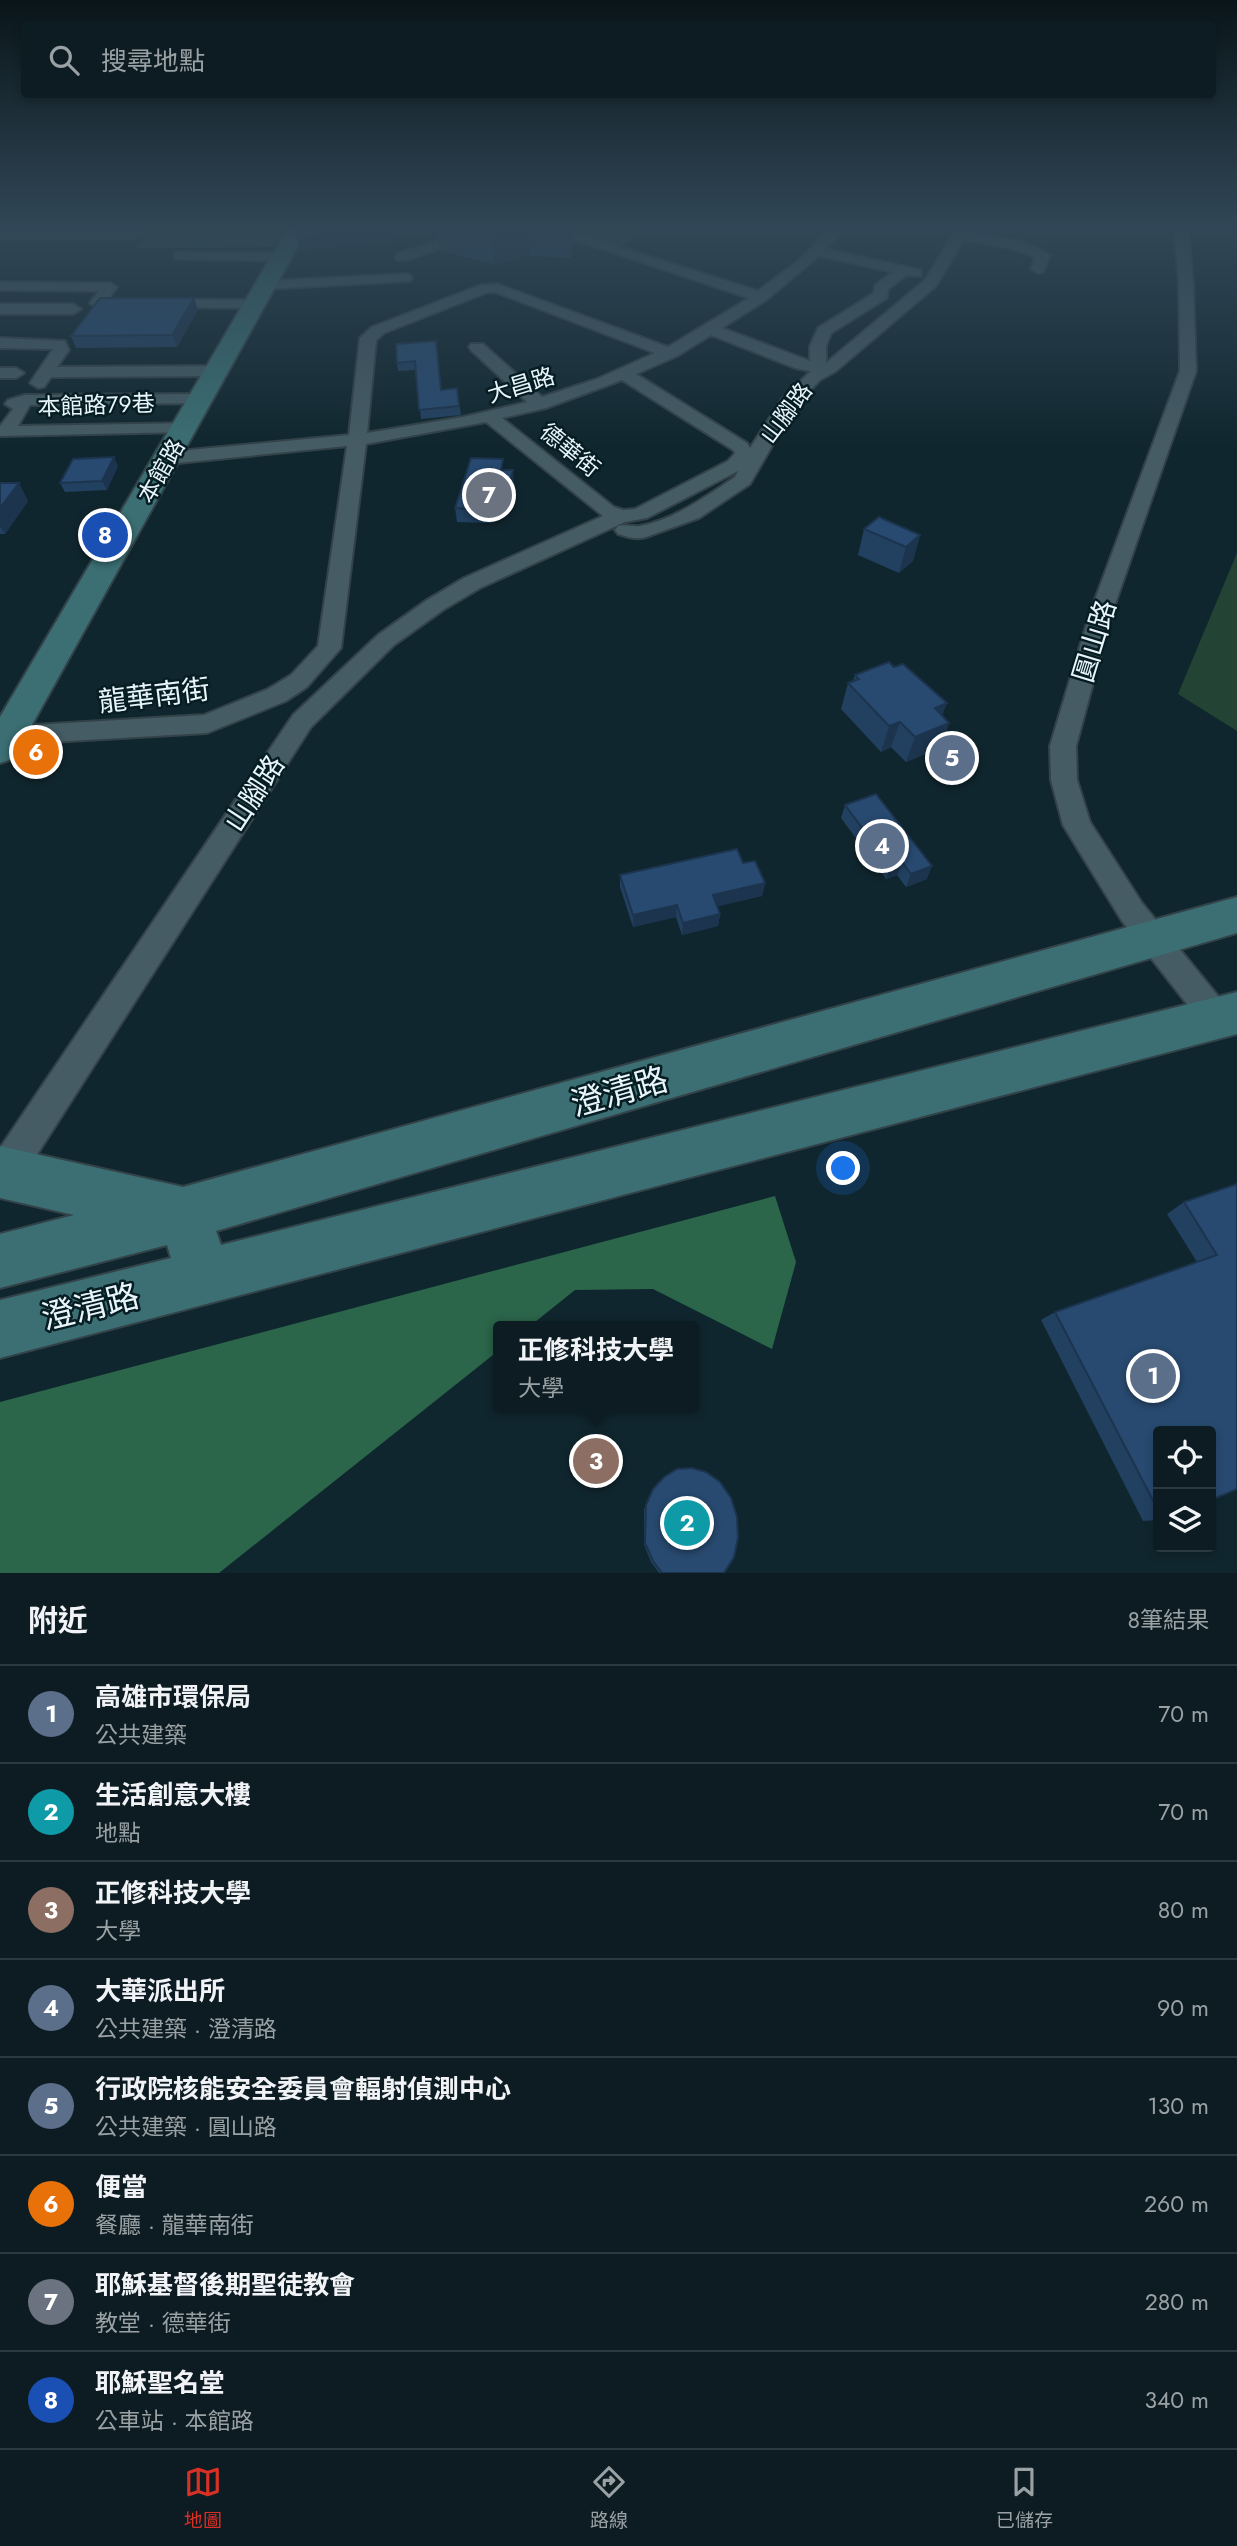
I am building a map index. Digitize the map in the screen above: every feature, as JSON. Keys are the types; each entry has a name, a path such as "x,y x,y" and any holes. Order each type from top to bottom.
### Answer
{"main road":[{"name":"本館路","path":"2,740 258,301"},
{"name":"澄清路","path":"0,1261 183,1214 1237,915"},
{"name":"澄清路","path":"0,1329 1227,1015"},
{"name":"山腳路","path":"1,1175 183,1214"},
{"path":"183,1214 205,1276"}],"street":[{"path":"98,301 130,301"},
{"path":"357,442 368,338 378,330 452,301"},
{"path":"533,301 671,353"},
{"name":"大昌路","path":"168,458 357,442 491,418 625,374 671,353 754,301"},
{"path":"712,330 802,365 824,368 818,346 824,331 872,301"},
{"name":"山腳路","path":"1,1175 302,721 386,640 435,605 472,583 614,519 639,533 692,514 743,480 746,459 788,403 814,376 906,301"},
{"name":"圓山路","path":"1186,301 1188,371 1101,613 1063,746 1064,780 1077,825 1132,912 1153,938 1227,1015"},
{"path":"0,309 73,309"},
{"path":"0,343 59,344 61,350 46,372 13,403"},
{"path":"477,346 540,404"},
{"path":"46,372 218,371"},
{"path":"625,374 741,447 746,459"},
{"path":"13,403 202,399"},
{"name":"本館路79巷","path":"13,403 23,407 5,432 186,427"},
{"name":"德華街","path":"491,418 614,519"},
{"name":"龍華南街","path":"2,740 207,724 277,695 299,681 329,648 357,442"}],"green space":[{"path":"1237,553 1237,731 1178,694"},
{"path":"775,1196 796,1262 772,1349 653,1289 575,1290 536,1321 493,1321 493,1355 219,1573 0,1573 0,1402"}],"building":[{"path":"97,301 192,301 172,335 71,336"},
{"path":"436,341 441,390 457,388 459,406 419,410 415,361 397,363 396,344"},
{"path":"114,457 102,481 60,483 73,459"},
{"path":"471,458 503,459 501,470 513,470 508,492 495,492 490,510 455,508"},
{"path":"0,483 19,483 0,508"},
{"path":"879,517 920,535 906,547 864,529"},
{"path":"889,662 894,667 903,664 947,703 935,708 949,723 915,737 900,722 889,726 848,683 859,679 855,675"},
{"path":"876,794 932,866 911,874 902,862 891,866 845,805"},
{"path":"737,849 743,863 755,861 765,883 713,895 720,914 683,923 677,905 633,915 620,875"},
{"path":"1237,1184 1237,1489 1216,1498 1216,1426 1153,1426 1153,1500 1055,1312 1217,1255 1184,1202"},
{"path":"692,1468 706,1472 720,1482 731,1498 737,1517 738,1538 734,1557 724,1573 662,1573 645,1543 646,1505 653,1489 664,1477 677,1469"}],"place":[{"name":"耶穌基督後期聖徒教會","path":"489,495"},
{"name":"耶穌聖名堂","path":"105,535"},
{"name":"便當","path":"36,752"},
{"name":"行政院核能安全委員會輻射偵測中心","path":"952,758"},
{"name":"大華派出所","path":"882,846"},
{"name":"高雄市環保局","path":"1153,1376"},
{"name":"正修科技大學","path":"596,1461"},
{"name":"生活創意大樓","path":"687,1523"}]}
